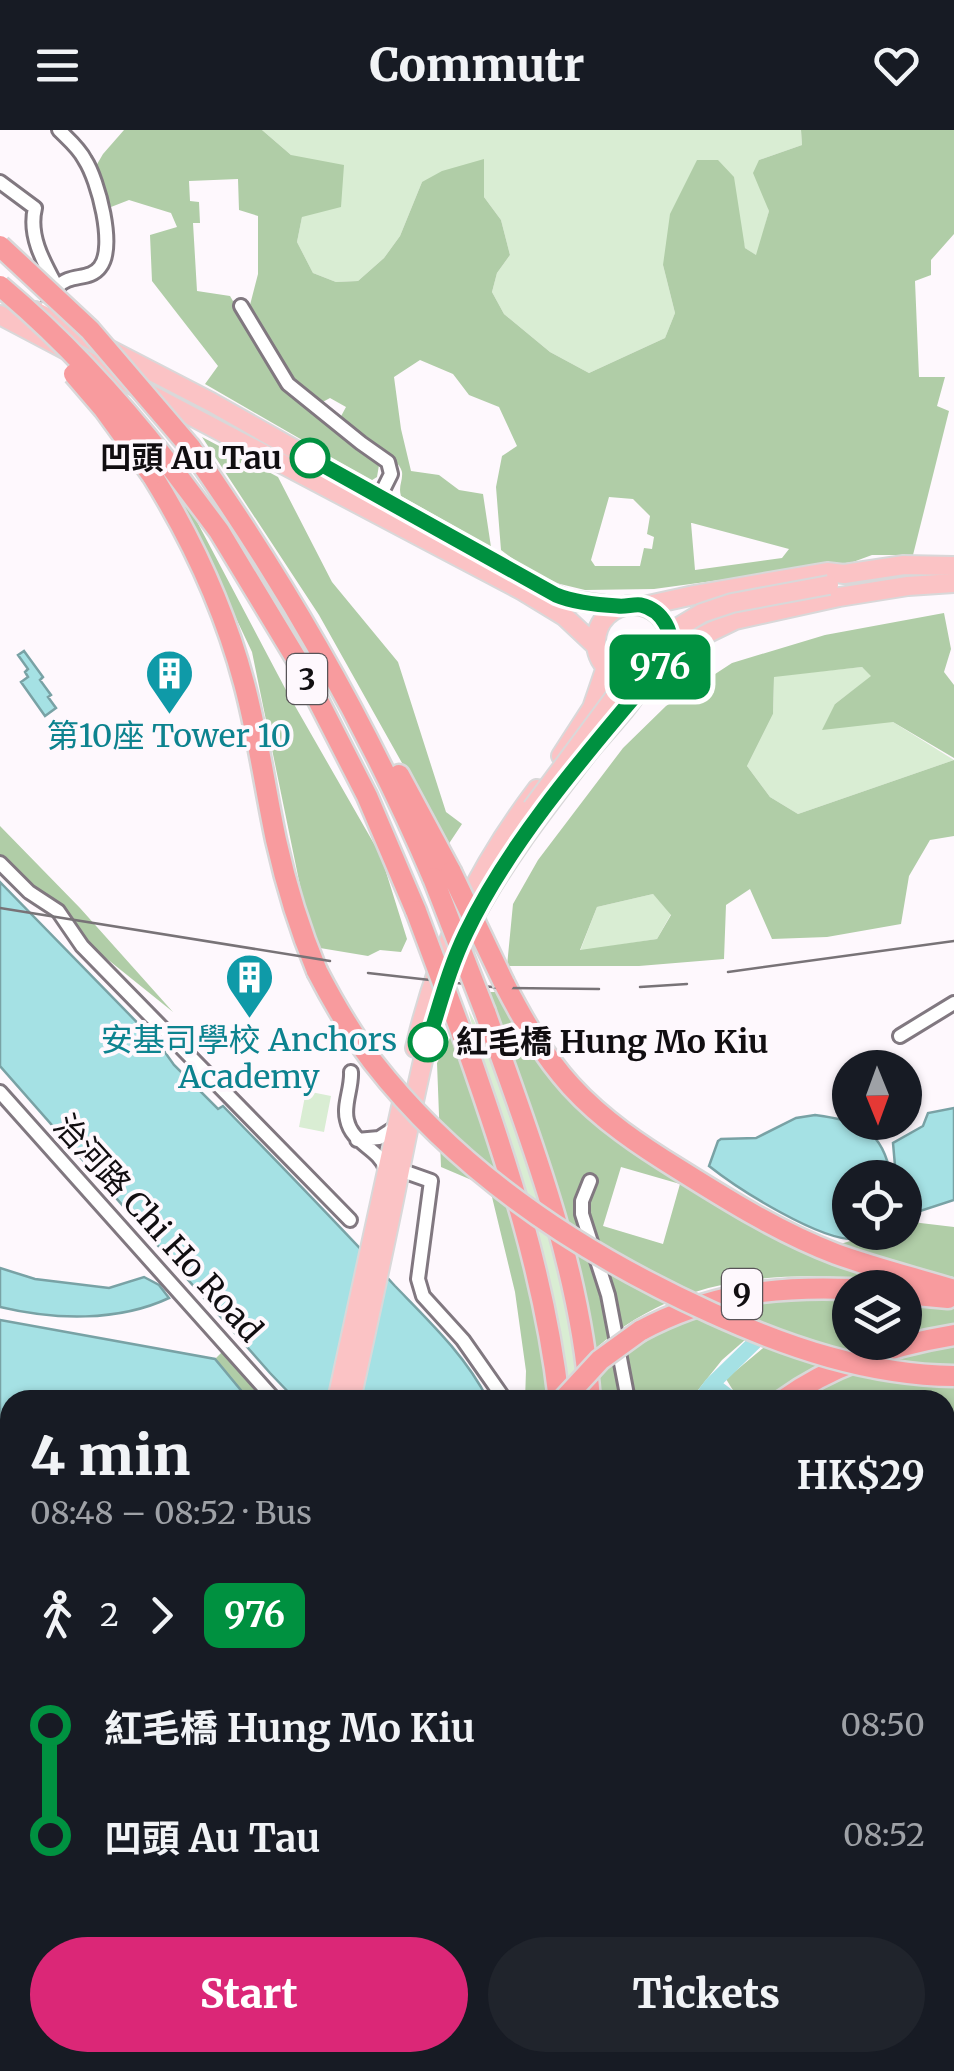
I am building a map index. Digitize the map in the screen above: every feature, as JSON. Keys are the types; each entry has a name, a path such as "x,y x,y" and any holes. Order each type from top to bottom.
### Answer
{"highway":[{"name":"3","path":"0,246 90,330 190,446 242,520 349,704 409,823 485,1012 542,1179 570,1277 589,1390"},
{"name":"3","path":"0,290 116,400 160,469 220,530 300,665 367,796 416,911 466,1046 525,1224 559,1390"},
{"path":"160,469 232,641 246,688 286,884 317,971 354,1036 381,1072 410,1105 487,1177 573,1239 628,1271 694,1305 823,1356 906,1373 954,1376"},
{"path":"349,704 374,732 440,850 529,1030 555,1068 587,1102 641,1145 727,1200 797,1237 873,1266 954,1290"},
{"name":"9","path":"571,1390 600,1360 640,1331 683,1310 737,1295 796,1288 832,1289"},
{"path":"922,1296 954,1299"},
{"path":"799,1390 859,1359 895,1347 954,1336"}],"main road":[{"path":"0,290 211,402 556,595 577,602 644,606 662,618 668,629 670,644 664,662"},
{"path":"0,315 523,591 564,616 596,646"},
{"path":"491,860 672,631 710,610 742,600 892,566 954,566"},
{"path":"644,606 827,572 836,579"},
{"path":"620,607 600,624 596,646 606,667 633,679 645,668 664,662 702,636 736,620 884,590 954,583"},
{"path":"353,1390 386,1241 396,1126 440,958 458,916 508,828 592,708 606,667"},
{"path":"339,1390 374,1224 428,1042 465,935 524,838 640,690 645,668"}],"street":[{"path":"44,316 57,288 63,282 98,270 107,247 96,183 86,160 59,130"},
{"path":"0,182 35,208 33,233 57,288"},
{"path":"241,306 288,384 388,462 390,474 379,498"},
{"path":"0,863 29,892 58,911 82,946 350,1220"},
{"path":"900,1036 954,1003"},
{"path":"351,1072 346,1119 350,1131 393,1169 431,1182 418,1279 421,1293 463,1340 498,1390"},
{"name":"治河路 Chi Ho Road","path":"0,1092 266,1390"},
{"path":"358,1140 376,1139 396,1126"},
{"path":"590,1181 582,1201 582,1214 608,1295 626,1390"}],"green space":[{"path":"124,130 262,130 291,155 344,165 341,207 302,217 297,242 313,273 336,282 358,281 384,258 400,236 422,182 442,171 484,159 484,197 501,220 510,255 497,273 492,292 504,314 550,352 589,373 665,338 675,313 663,265 670,214 697,160 718,160 734,177 745,248 756,255 769,211 753,173 759,160 802,145 801,130 954,130 954,234 931,260 931,275 915,281 919,377 945,377 937,406 949,411 913,555 872,555 853,562 654,589 585,590 533,574 501,550 496,487 502,456 517,446 499,407 469,395 453,374 420,360 394,377 411,471 439,475 459,490 483,494 491,547 401,496 399,466 339,420 346,407 330,398 319,404 287,371 250,305 258,274 258,216 239,210 238,179 189,181 190,201 199,202 200,223 193,223 197,291 230,296 282,385 343,438 377,461 377,477 369,482 205,384 218,366 152,281 150,235 177,227 171,213 129,200 111,207 96,166","holes":["609,497 633,499 650,516 647,534 654,537 652,549 644,548 640,566 595,566 591,560","692,523 789,549 782,558 695,570"]},
{"path":"262,130 801,130 802,145 759,160 769,211 757,256 745,248 740,227 663,265 675,313 665,338 589,373 550,352 504,314 492,292 497,273 510,255 501,220 484,197 422,182 400,236 384,258 358,281 336,282 313,273 297,242 302,217 291,155"},
{"path":"202,437 278,477 332,582 398,662 446,812 462,824 448,845 319,615"},
{"path":"184,497 287,692 381,856 407,939 401,952 380,950 368,956 320,948 304,905 252,652 181,502"},
{"path":"944,613 951,649 944,672 954,685 954,758 893,722 822,730 835,704 871,676 862,667 774,677 773,714 747,766 770,797 798,814 954,760 954,836 930,840 909,876 901,924 827,937 772,939 750,889 726,905 724,959 639,966 507,966 513,904 538,860 623,748 666,706 732,663 825,635","holes":["653,894 671,915 657,939 580,950 597,907"]},
{"path":"862,667 872,676 835,704 893,722 954,760 798,814 770,797 747,766 773,714 774,676"},
{"path":"0,826 173,1012 86,942 62,907 32,888 0,856"},
{"path":"653,894 671,914 657,939 580,951 597,907"},
{"path":"485,992 501,992 548,1071 579,1110 632,1151 683,1181 870,1270 832,1270 832,1277 765,1278 694,1292 627,1325 595,1349 563,1212","holes":["621,1167 680,1184 663,1244 603,1226"]},
{"path":"468,1009 499,1069 529,1157 569,1306 582,1390 563,1390"},
{"path":"452,1034 513,1214 541,1337 548,1390 525,1390 515,1292 492,1197 481,1184 441,1167 437,1063"},
{"path":"306,1091 331,1096 324,1132 299,1127"},
{"path":"922,1223 954,1227 954,1277 902,1267 852,1250 922,1250"},
{"path":"757,1297 832,1297 832,1360 780,1390 733,1390 726,1379 775,1338 762,1325 722,1360 698,1390 599,1390 598,1374 668,1323"},
{"path":"922,1304 954,1307 954,1328 922,1333"},
{"path":"954,1345 954,1390 816,1390 874,1364 922,1360 922,1351"},
{"path":"225,1349 260,1390 241,1390 215,1359"}],"water":[{"path":"24,651 43,677 40,680 56,708 45,716 21,682 28,677 28,669 18,655"},
{"path":"0,882 162,1048 174,1065 218,1109 223,1106 434,1326 482,1390 286,1390 0,1066"},
{"path":"954,1108 954,1200 922,1210 922,1160 894,1160 893,1143 922,1140 928,1113"},
{"path":"796,1118 832,1118 832,1140 876,1140 887,1160 832,1160 832,1235 760,1201 709,1166 721,1139 756,1138"},
{"path":"0,1268 35,1279 109,1288 144,1277 159,1285 169,1298 107,1315 21,1311 0,1307"},
{"path":"0,1320 215,1359 241,1390 0,1390"}],"waterway":[{"path":"708,1390 755,1342"},
{"path":"712,1384 720,1390"}],"railway":[{"path":"0,908 330,961"},
{"path":"728,972 954,941"},
{"path":"368,973 501,988 599,989"},
{"path":"640,987 687,984"}],"bus line":[{"name":"976","path":"310,458 556,595 577,602 644,606 662,618 670,637 664,662 647,676 640,690 550,801 485,898 453,963 428,1042"}],"place":[{"name":"凹頭 Au Tau","path":"310,458"},
{"name":"第10座 Tower 10","path":"169,716"},
{"name":"安基司學校 Anchors Academy","path":"249,1020"},
{"name":"紅毛橋 Hung Mo Kiu","path":"428,1042"}]}
